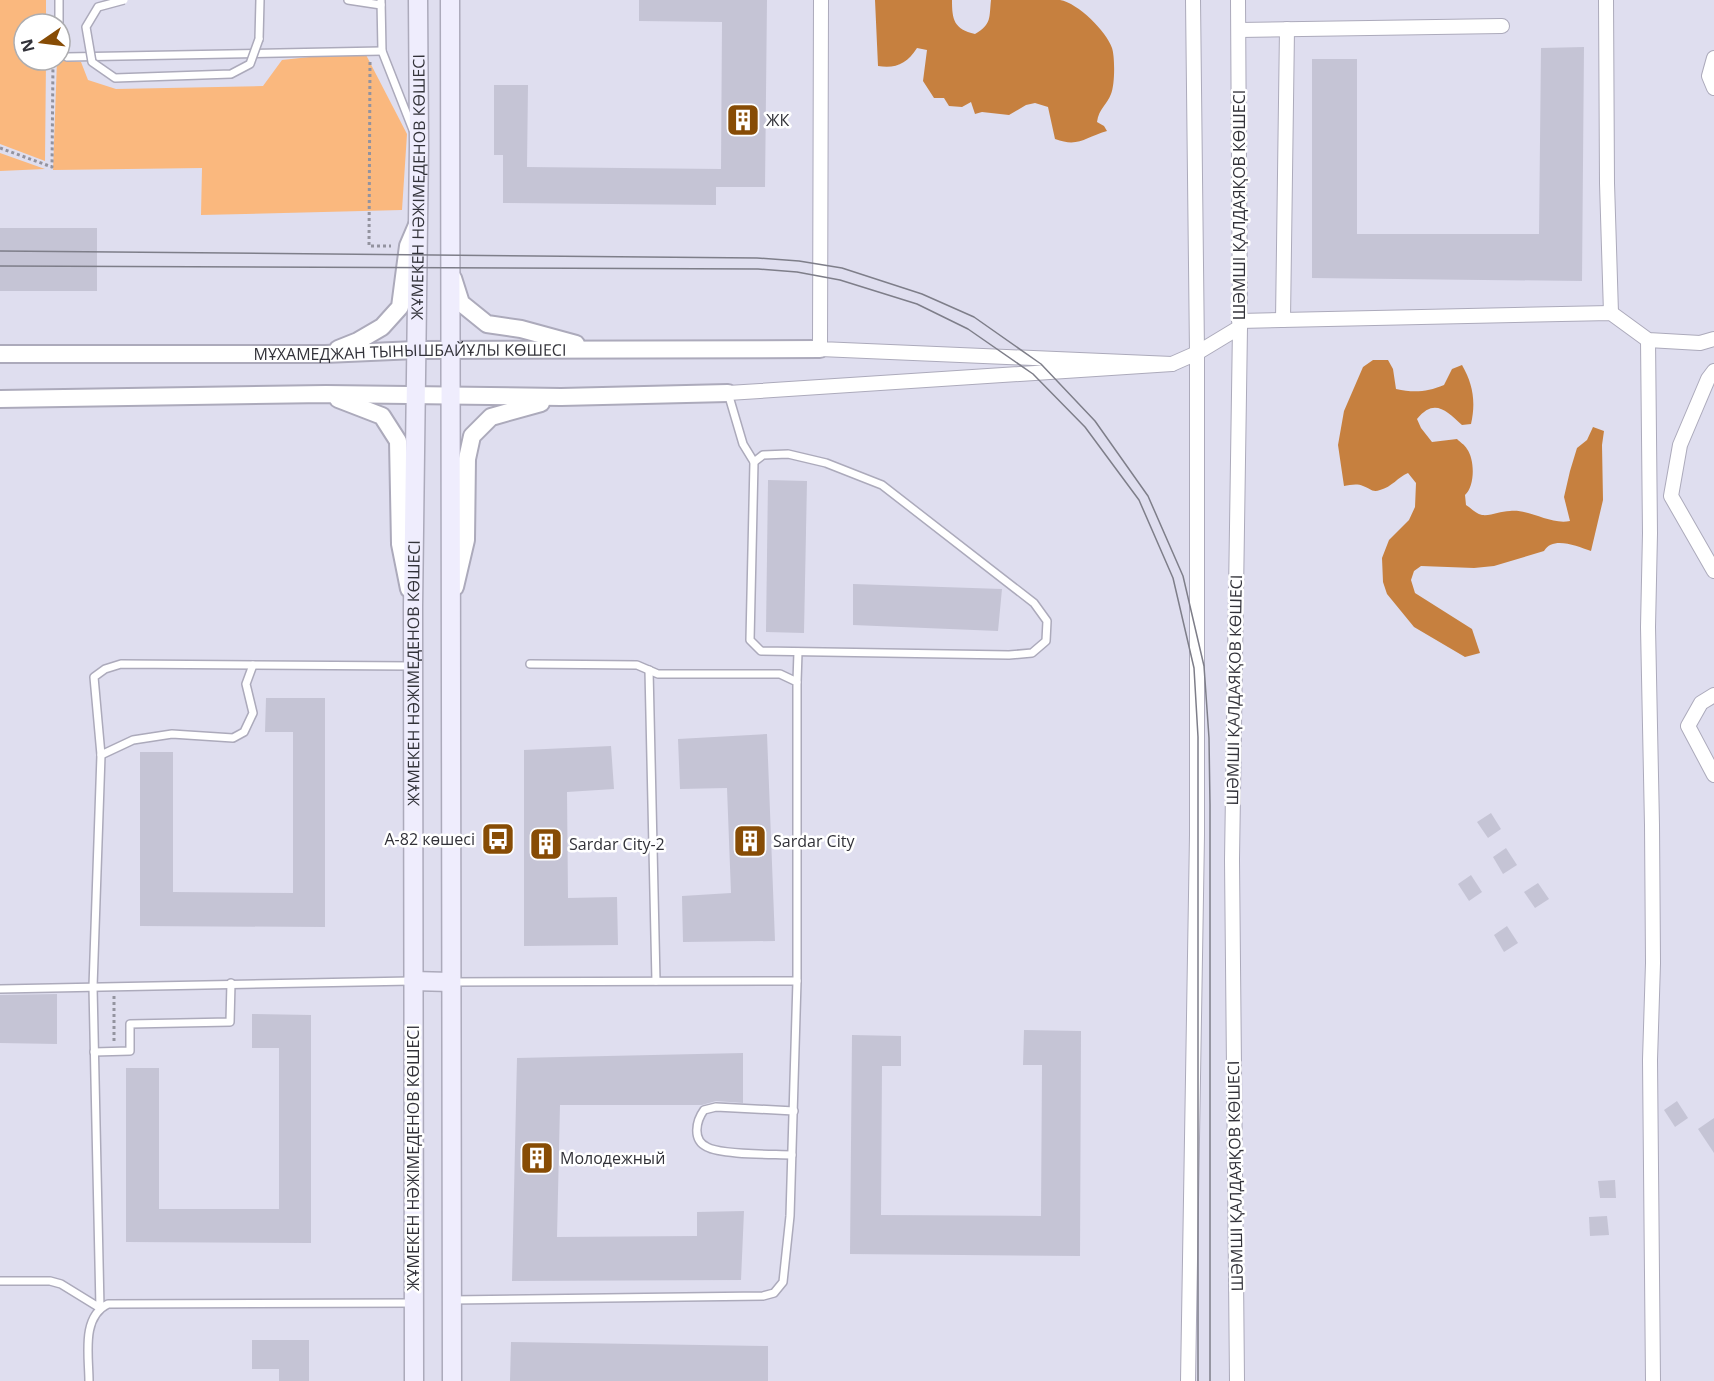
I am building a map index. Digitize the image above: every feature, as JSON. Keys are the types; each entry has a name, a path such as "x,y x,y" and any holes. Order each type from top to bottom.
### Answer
{"main road":[{"name":"ЖҰМЕКЕН НӘЖІМЕДЕНОВ КӨШЕСІ","path":"414,1381 413,607 419,146 418,0"},
{"name":"ЖҰМЕКЕН НӘЖІМЕДЕНОВ КӨШЕСІ","path":"450,0 452,1381"},
{"path":"413,981 451,982"}],"street":[{"path":"821,0 820,349 1172,364"},
{"path":"1188,1381 1197,835 1197,353 1193,0"},
{"name":"ШӘМШІ ҚАЛДАЯҚОВ КӨШЕСІ","path":"1237,1381 1232,860 1240,324 1239,0"},
{"path":"1606,0 1607,183 1611,313"},
{"path":"1239,30 1502,26"},
{"path":"1283,320 1287,29"},
{"path":"1714,58 1709,76 1714,88"},
{"path":"325,354 358,341 382,327 400,307 408,246 417,224"},
{"path":"452,272 460,303 487,324 521,329 600,350"},
{"path":"0,399 326,394 561,398 728,393 1172,364 1197,353 1240,324 1283,320 1611,313 1648,340 1700,342 1714,339"},
{"path":"1648,340 1650,533 1648,627 1653,963 1650,1060 1653,1381"},
{"name":"МҰХАМЕДЖАН ТЫНЫШБАЙҰЛЫ КӨШЕСІ","path":"0,354 325,354 416,350 820,349"},
{"path":"1714,371 1708,379 1680,445 1671,496 1714,571"},
{"path":"326,394 382,416 398,441 400,544 413,607"},
{"path":"452,606 466,540 467,459 472,436 491,417 561,398"},
{"path":"1714,695 1701,703 1688,726 1714,775"}],"lane":[{"path":"124,0 98,7 86,27 92,62 115,78 231,74 250,64 260,39 260,0"},
{"path":"348,0 381,2 382,51 419,146"},
{"path":"72,57 382,51"},
{"path":"728,393 743,444 754,462 750,640 761,651 1032,653 1046,641 1047,621 1034,603 882,485 826,463 788,454 763,455 754,462"},
{"path":"452,1300 763,1296 774,1293 783,1282 790,1216 794,1111 797,981 798,652"},
{"path":"100,1308 93,987 101,755 94,677 105,669 121,664 413,666"},
{"path":"530,664 637,665 658,674 780,674 797,682"},
{"path":"101,755 142,738 172,734 233,738 244,732 253,713 246,684 253,665"},
{"path":"649,670 656,981"},
{"path":"0,989 413,981"},
{"path":"451,982 797,981"},
{"path":"94,1052 130,1051 130,1024 230,1022 231,983"},
{"path":"792,1155 718,1151 705,1147 699,1140 696,1128 698,1118 704,1110 717,1107 794,1111"},
{"path":"0,1281 50,1281 60,1284 100,1308"},
{"path":"89,1381 89,1331 94,1316 100,1308 108,1304 414,1303"}],"path":[{"path":"370,51 369,246 408,246"},
{"path":"0,148 52,167 53,72"},
{"path":"114,986 114,1052"}],"shaded area":[{"path":"0,0 46,0 46,12 12,12 12,72 46,72 45,161 0,144"},
{"path":"875,0 952,0 954,18 958,26 975,34 987,24 991,0 1060,0 1075,6 1098,26 1112,48 1114,71 1112,90 1099,113 1097,122 1107,131 1082,141 1063,141 1055,139 1048,107 1035,103 1026,105 1009,115 982,112 975,114 971,102 962,107 949,106 944,98 934,98 923,81 927,50 917,48 905,62 895,66 878,66"},
{"path":"364,51 407,134 402,210 201,215 202,168 53,170 57,72 72,72 72,61 81,62 88,80 116,89 263,86 282,60"},
{"path":"0,153 45,169 0,171"},
{"path":"1373,360 1388,360 1393,369 1396,389 1409,391 1432,389 1444,385 1452,369 1462,365 1469,379 1472,393 1471,424 1462,425 1440,408 1429,409 1417,419 1432,442 1457,439 1470,454 1473,473 1471,486 1465,495 1466,505 1480,514 1518,511 1555,521 1570,521 1564,497 1577,448 1587,440 1593,427 1604,431 1603,500 1591,551 1559,543 1548,546 1544,551 1494,566 1474,568 1421,566 1414,571 1411,580 1415,593 1472,629 1480,653 1465,657 1414,627 1387,594 1383,582 1382,558 1389,540 1409,520 1415,507 1416,483 1408,473 1388,487 1377,491 1354,484 1344,486 1338,445 1344,411 1363,367"}],"building":[{"name":"ЖК","path":"639,0 767,0 765,187 716,187 716,205 503,203 503,155 494,155 494,85 528,85 527,167 721,169 722,22 639,21"},
{"path":"1584,47 1582,281 1312,278 1312,59 1357,59 1357,234 1539,234 1541,48"},
{"path":"0,228 97,228 97,291 0,291"},
{"path":"768,480 807,481 804,633 766,632"},
{"path":"853,584 1002,589 998,631 853,625"},
{"path":"266,698 325,698 325,927 140,926 140,752 173,752 173,892 293,893 293,732 265,732"},
{"name":"Sardar City","path":"767,734 775,941 683,942 682,896 731,893 727,788 680,789 678,739"},
{"name":"Sardar City-2","path":"611,746 614,789 567,792 568,898 617,897 618,945 524,946 524,750"},
{"path":"1491,813 1501,829 1488,838 1477,822"},
{"path":"1506,848 1517,865 1503,874 1493,857"},
{"path":"1471,875 1482,892 1469,901 1458,884"},
{"path":"1538,883 1549,899 1535,908 1524,892"},
{"path":"1507,926 1518,943 1504,952 1494,935"},
{"path":"57,994 57,1044 0,1043 0,995"},
{"path":"252,1014 311,1015 311,1243 126,1242 126,1068 159,1068 159,1209 279,1209 279,1048 252,1048"},
{"path":"1024,1030 1081,1031 1080,1256 850,1254 852,1035 901,1036 901,1066 882,1066 881,1215 1041,1216 1042,1065 1023,1065"},
{"name":"Молодежный","path":"743,1053 743,1103 716,1101 702,1105 560,1105 557,1237 697,1236 697,1212 744,1211 741,1280 512,1281 517,1058"},
{"path":"1677,1101 1688,1118 1675,1127 1664,1110"},
{"path":"1714,1118 1714,1153 1698,1129"},
{"path":"1615,1180 1616,1198 1600,1198 1598,1181"},
{"path":"1607,1216 1609,1235 1590,1236 1589,1217"},
{"path":"252,1340 309,1340 309,1381 279,1381 279,1369 252,1369"},
{"path":"511,1342 768,1346 768,1381 510,1381"}],"tram line":[{"path":"0,251 757,258 799,261 842,268 922,294 974,317 1041,364 1095,421 1148,496 1183,576 1204,666 1209,738 1210,805 1210,1381"},
{"path":"0,266 758,269 797,272 840,280 917,304 968,329 1033,374 1085,427 1139,500 1173,578 1194,668 1198,737 1198,1381"}],"place":[{"name":"ЖК","path":"743,120"},
{"name":"A-82 көшесі","path":"498,839"},
{"name":"Sardar City","path":"750,841"},
{"name":"Sardar City-2","path":"546,844"},
{"name":"Молодежный","path":"537,1158"}]}
